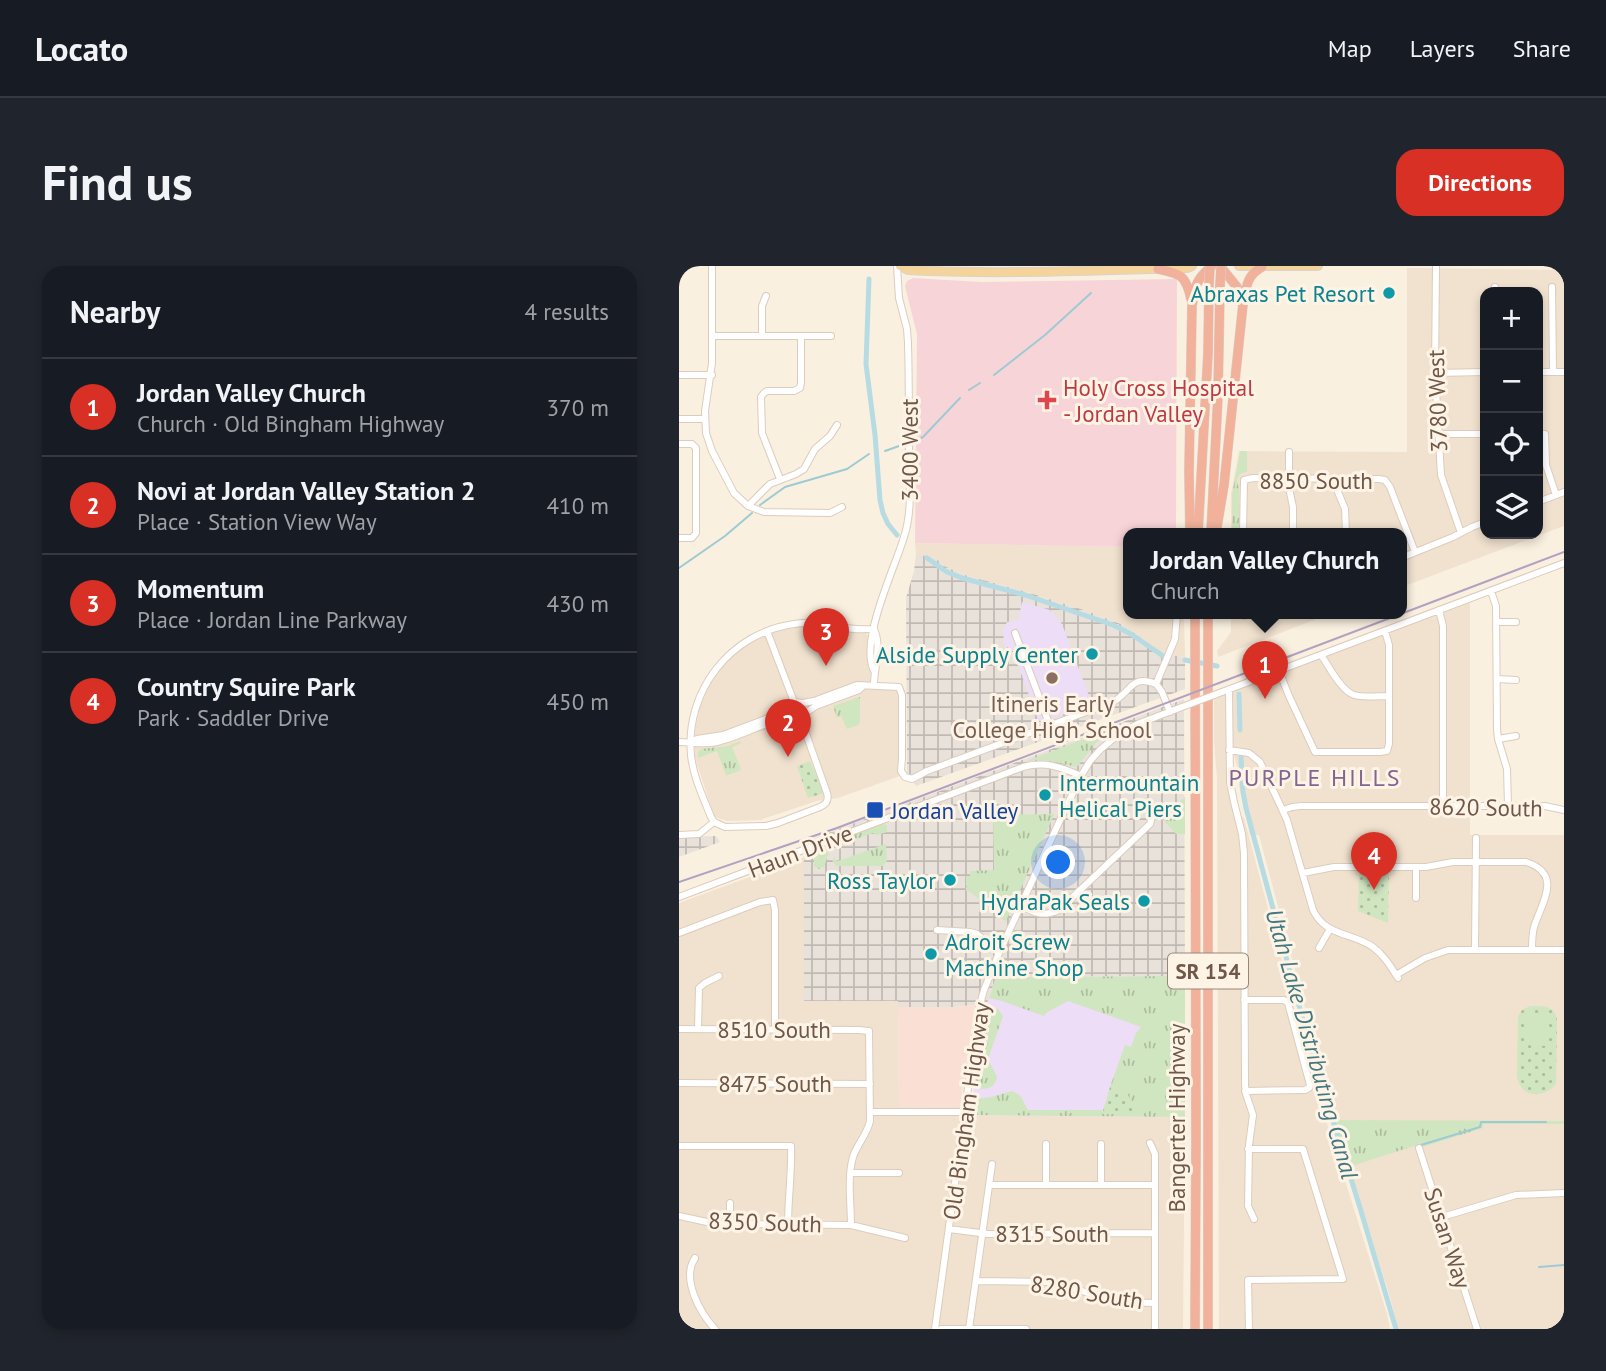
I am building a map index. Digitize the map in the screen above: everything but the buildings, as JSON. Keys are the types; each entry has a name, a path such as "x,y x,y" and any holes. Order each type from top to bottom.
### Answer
{"highway":[{"path":"1198,528 1211,266"},
{"path":"1190,528 1192,306 1196,283 1211,266"},
{"path":"1213,528 1220,266"},
{"path":"1220,266 1237,287 1243,303"},
{"path":"1214,528 1224,485 1243,303 1249,278 1262,267"},
{"path":"1158,269 1183,277 1188,286 1192,306"},
{"name":"Bangerter Highway","path":"1195,619 1195,1329"},
{"name":"Bangerter Highway","path":"1207,1329 1208,619"}],"main road":[{"path":"899,266 908,270 971,272 1192,266"},
{"path":"1239,266 1318,266"}],"street":[{"path":"712,266 712,375 705,419 710,447 723,475 734,493 748,506 758,510 770,513 830,513 842,507"},
{"name":"3400 West","path":"874,685 877,635 874,629 882,597 904,537 909,508 908,339 899,298 899,266"},
{"name":"3780 West","path":"1436,266 1435,373 1441,475 1461,533"},
{"path":"1552,287 1553,372"},
{"path":"762,336 765,296"},
{"path":"713,336 831,336"},
{"path":"780,479 762,433 761,397 767,391 794,391 800,388 801,336"},
{"path":"1435,373 1480,372"},
{"path":"1543,372 1564,372"},
{"path":"679,375 712,375"},
{"path":"679,419 705,419"},
{"path":"748,506 766,486 804,469 815,449 830,436 837,425"},
{"path":"1439,434 1480,434"},
{"path":"679,444 695,446 696,533 692,538 679,538"},
{"path":"1543,445 1546,464 1560,494 1543,500"},
{"path":"1289,452 1293,528"},
{"name":"8850 South","path":"1243,528 1244,480 1253,478 1379,479 1387,482 1390,487 1406,528"},
{"path":"1337,479 1338,492 1345,509 1346,528"},
{"path":"1407,556 1480,524"},
{"name":"8850 South","path":"1407,531 1415,552"},
{"name":"Old Bingham Highway","path":"935,1329 980,1005 999,953 1090,761 1119,734 1140,723 1563,566"},
{"path":"1491,591 1496,601 1497,622 1498,739 1507,769 1508,806"},
{"path":"1439,610 1443,626 1443,806"},
{"path":"1156,684 1174,644 1177,619"},
{"path":"1497,622 1516,622"},
{"path":"803,703 806,707 805,731 828,800 824,805 770,825 725,827 714,822 694,772 691,755 695,708 712,673 738,646 755,636 790,624 809,623 874,629"},
{"path":"767,631 794,702"},
{"path":"1279,671 1315,752 1387,751 1389,696 1388,642 1385,631"},
{"path":"1015,633 1049,726"},
{"path":"1321,655 1349,693 1389,696"},
{"path":"1497,680 1516,680"},
{"path":"794,702 814,701 857,685 895,685 900,688 901,771 910,779 1115,701 1136,682 1156,684 1170,712"},
{"path":"679,742 717,742 784,718 794,719 815,706 859,690 863,686"},
{"path":"1229,690 1232,794 1244,847 1245,1091 1253,1115 1248,1149 1248,1206 1254,1219"},
{"path":"691,742 727,733 777,715 794,702"},
{"path":"788,708 805,731"},
{"path":"1498,739 1516,736"},
{"path":"1229,750 1244,751 1257,759 1283,810 1314,913 1330,929 1376,949 1397,976 1440,952 1564,950"},
{"name":"Haun Drive","path":"679,897 1023,767 1052,765 1081,776"},
{"name":"8620 South","path":"1283,810 1301,806 1545,806 1564,810"},
{"path":"1021,906 1044,915 1059,911 1150,824 1154,810"},
{"path":"679,835 699,834 714,822"},
{"path":"1475,950 1476,838"},
{"path":"1303,873 1334,867 1416,867 1453,862 1526,862 1536,866 1548,883 1548,894 1534,926 1532,950"},
{"path":"1416,867 1416,898"},
{"path":"679,933 760,902 773,900 775,1029"},
{"path":"1319,948 1330,929"},
{"path":"937,930 977,934 999,953"},
{"path":"698,1029 699,988 719,976"},
{"path":"1244,1000 1286,1001 1290,1007 1310,1081 1309,1088 1305,1090 1245,1091"},
{"name":"8510 South","path":"679,1029 869,1031 870,1084"},
{"name":"8475 South","path":"679,1083 870,1084"},
{"path":"851,1225 851,1173 854,1156 869,1129 870,1084"},
{"path":"871,1112 966,1112"},
{"path":"1150,1143 1155,1154 1155,1329"},
{"path":"1046,1144 1047,1185"},
{"path":"1101,1144 1101,1185"},
{"path":"679,1146 791,1146 788,1225"},
{"name":"Susan Way","path":"1419,1147 1477,1329"},
{"path":"1248,1149 1303,1149 1343,1279 1248,1280 1249,1329"},
{"path":"969,1329 992,1164"},
{"path":"851,1173 899,1173"},
{"path":"990,1185 1155,1185"},
{"path":"1442,1217 1516,1195 1564,1193"},
{"path":"730,1203 730,1225"},
{"name":"8350 South","path":"679,1216 730,1225 851,1225 905,1238"},
{"name":"8315 South","path":"949,1229 983,1233 1155,1233"},
{"path":"695,1258 689,1273 693,1290 701,1311 714,1329"},
{"name":"8280 South","path":"976,1281 1054,1282 1116,1301 1155,1303"},
{"path":"941,1329 1026,1329"}],"shaded area":[{"path":"1407,268 1564,270 1564,526 1543,534 1543,287 1480,287 1480,539 1529,539 1407,585 1407,528 1231,528 1231,494 1239,451 1407,452"},
{"name":"Holy Cross Hospital - Jordan Valley","path":"913,278 981,282 1177,279 1176,528 1123,528 1123,547 915,543 917,334 905,286 907,281"},
{"path":"915,543 1123,547 1123,619 1184,619 1185,657 1163,654 1123,625 1087,611 965,575 946,567 935,558 916,554"},
{"path":"916,554 935,558 946,567 965,575 1087,611 1123,625 1163,654 1185,657 1185,689 916,786 907,773 906,598"},
{"path":"1470,600 1470,835 1564,835 1564,1329 1398,1329 1334,1120 1337,1119 1259,835 1250,835 1233,752 1231,692"},
{"name":"Itineris Early College High School","path":"1022,602 1050,610 1062,624 1092,704 1042,722 1038,720 1013,651 1004,645 1003,630 1007,622 1018,620"},
{"path":"1231,619 1316,619 1218,657 1217,651 1231,632"},
{"path":"800,626 867,634 871,689 895,689 900,694 897,769 900,776 838,798 817,801 760,820 720,819 714,816 695,758 695,730 701,702 718,671 743,647 757,638"},
{"path":"1227,693 1229,774 1239,814 1244,818 1314,1082 1390,1329 1219,1329 1217,778 1214,698"},
{"path":"1184,699 1185,976 997,977 986,1006 898,1007 898,1001 804,1001 804,842"},
{"path":"716,836 720,842 679,857 679,837"},
{"path":"804,857 804,1000 898,1001 899,1106 960,1107 973,1115 1185,1117 1183,1329 679,1329 679,903"},
{"path":"1185,976 1185,1117 970,1115 985,1010 996,977"},
{"path":"975,1005 960,1107 899,1106 898,1007"}],"green space":[{"path":"1240,451 1247,451 1247,472 1240,474 1237,479 1239,528 1232,528 1232,495"},
{"path":"860,697 860,722 847,729 841,716 837,718 833,706"},
{"path":"1118,726 1095,744 1077,767 1045,760 1024,762"},
{"path":"740,741 741,743 732,747 741,769 739,771 726,776 717,751 698,758 701,749 728,746"},
{"path":"810,761 824,793 808,798 797,766"},
{"path":"1185,797 1185,834 1176,834 1164,821 1169,810"},
{"path":"1054,814 1006,921 966,891 966,876 970,876 970,871 994,870 993,815"},
{"path":"883,823 887,826 887,832 877,835 873,833 834,847 829,852 824,867 819,869 814,866 814,851 818,848"},
{"path":"886,844 887,861 883,866 836,866 832,860 835,857 838,861"},
{"path":"1359,870 1389,870 1388,923 1358,911"},
{"path":"1185,976 1185,1117 973,1115 975,1099 1012,1091 1020,1095 1028,1110 1102,1110 1102,1113 1126,1092 1110,1087 1125,1045 1131,1047 1141,1027 1068,1001 1044,1016 989,998 996,977"},
{"path":"1530,1006 1551,1009 1557,1020 1556,1084 1539,1094 1523,1089 1517,1077 1518,1016"},
{"path":"986,1008 998,1009 1003,1016 988,1059 997,1077 991,1087 978,1089 974,1087"},
{"path":"1526,1015 1547,1015 1546,1046 1525,1045"},
{"path":"1110,1087 1127,1092 1136,1114 1102,1114"},
{"path":"1335,1120 1564,1121 1564,1124 1483,1124 1483,1128 1349,1167"}],"waterway":[{"name":"Utah Lake Distributing Canal","path":"869,279 866,364 880,500 888,524 897,535"},
{"path":"994,375 1045,335 1091,293"},
{"path":"969,390 980,383"},
{"path":"919,439 960,398"},
{"path":"885,451 899,446"},
{"path":"760,505 785,487 847,469 869,454"},
{"path":"679,568 725,536 752,513"},
{"name":"Utah Lake Distributing Canal","path":"927,558 947,572 962,578 1025,595 1113,625 1163,656"},
{"name":"Utah Lake Distributing Canal","path":"1185,660 1217,666"},
{"name":"Utah Lake Distributing Canal","path":"1239,694 1240,730"},
{"name":"Utah Lake Distributing Canal","path":"1241,757 1246,808 1311,1050 1396,1329"},
{"path":"1421,1145 1480,1127 1481,1122 1546,1122"},
{"path":"1539,1267 1564,1265"}],"tram line":[{"path":"1407,612 1564,552"},
{"path":"679,882 837,828 1388,619"}],"place":[{"name":"Abraxas Pet Resort","path":"1389,293"},
{"name":"Holy Cross Hospital - Jordan Valley","path":"1047,400"},
{"name":"Alside Supply Center","path":"1092,654"},
{"name":"Momentum","path":"826,666"},
{"name":"Itineris Early College High School","path":"1052,678"},
{"name":"Jordan Valley Church","path":"1265,699"},
{"name":"Novi at Jordan Valley Station 2","path":"788,757"},
{"name":"Intermountain Helical Piers","path":"1045,795"},
{"name":"Jordan Valley","path":"875,810"},
{"name":"Ross Taylor","path":"950,880"},
{"name":"Country Squire Park","path":"1374,890"},
{"name":"HydraPak Seals","path":"1144,901"},
{"name":"Adroit Screw Machine Shop","path":"931,954"}],"district":[{"name":"PURPLE HILLS","path":"1315,777"}]}
